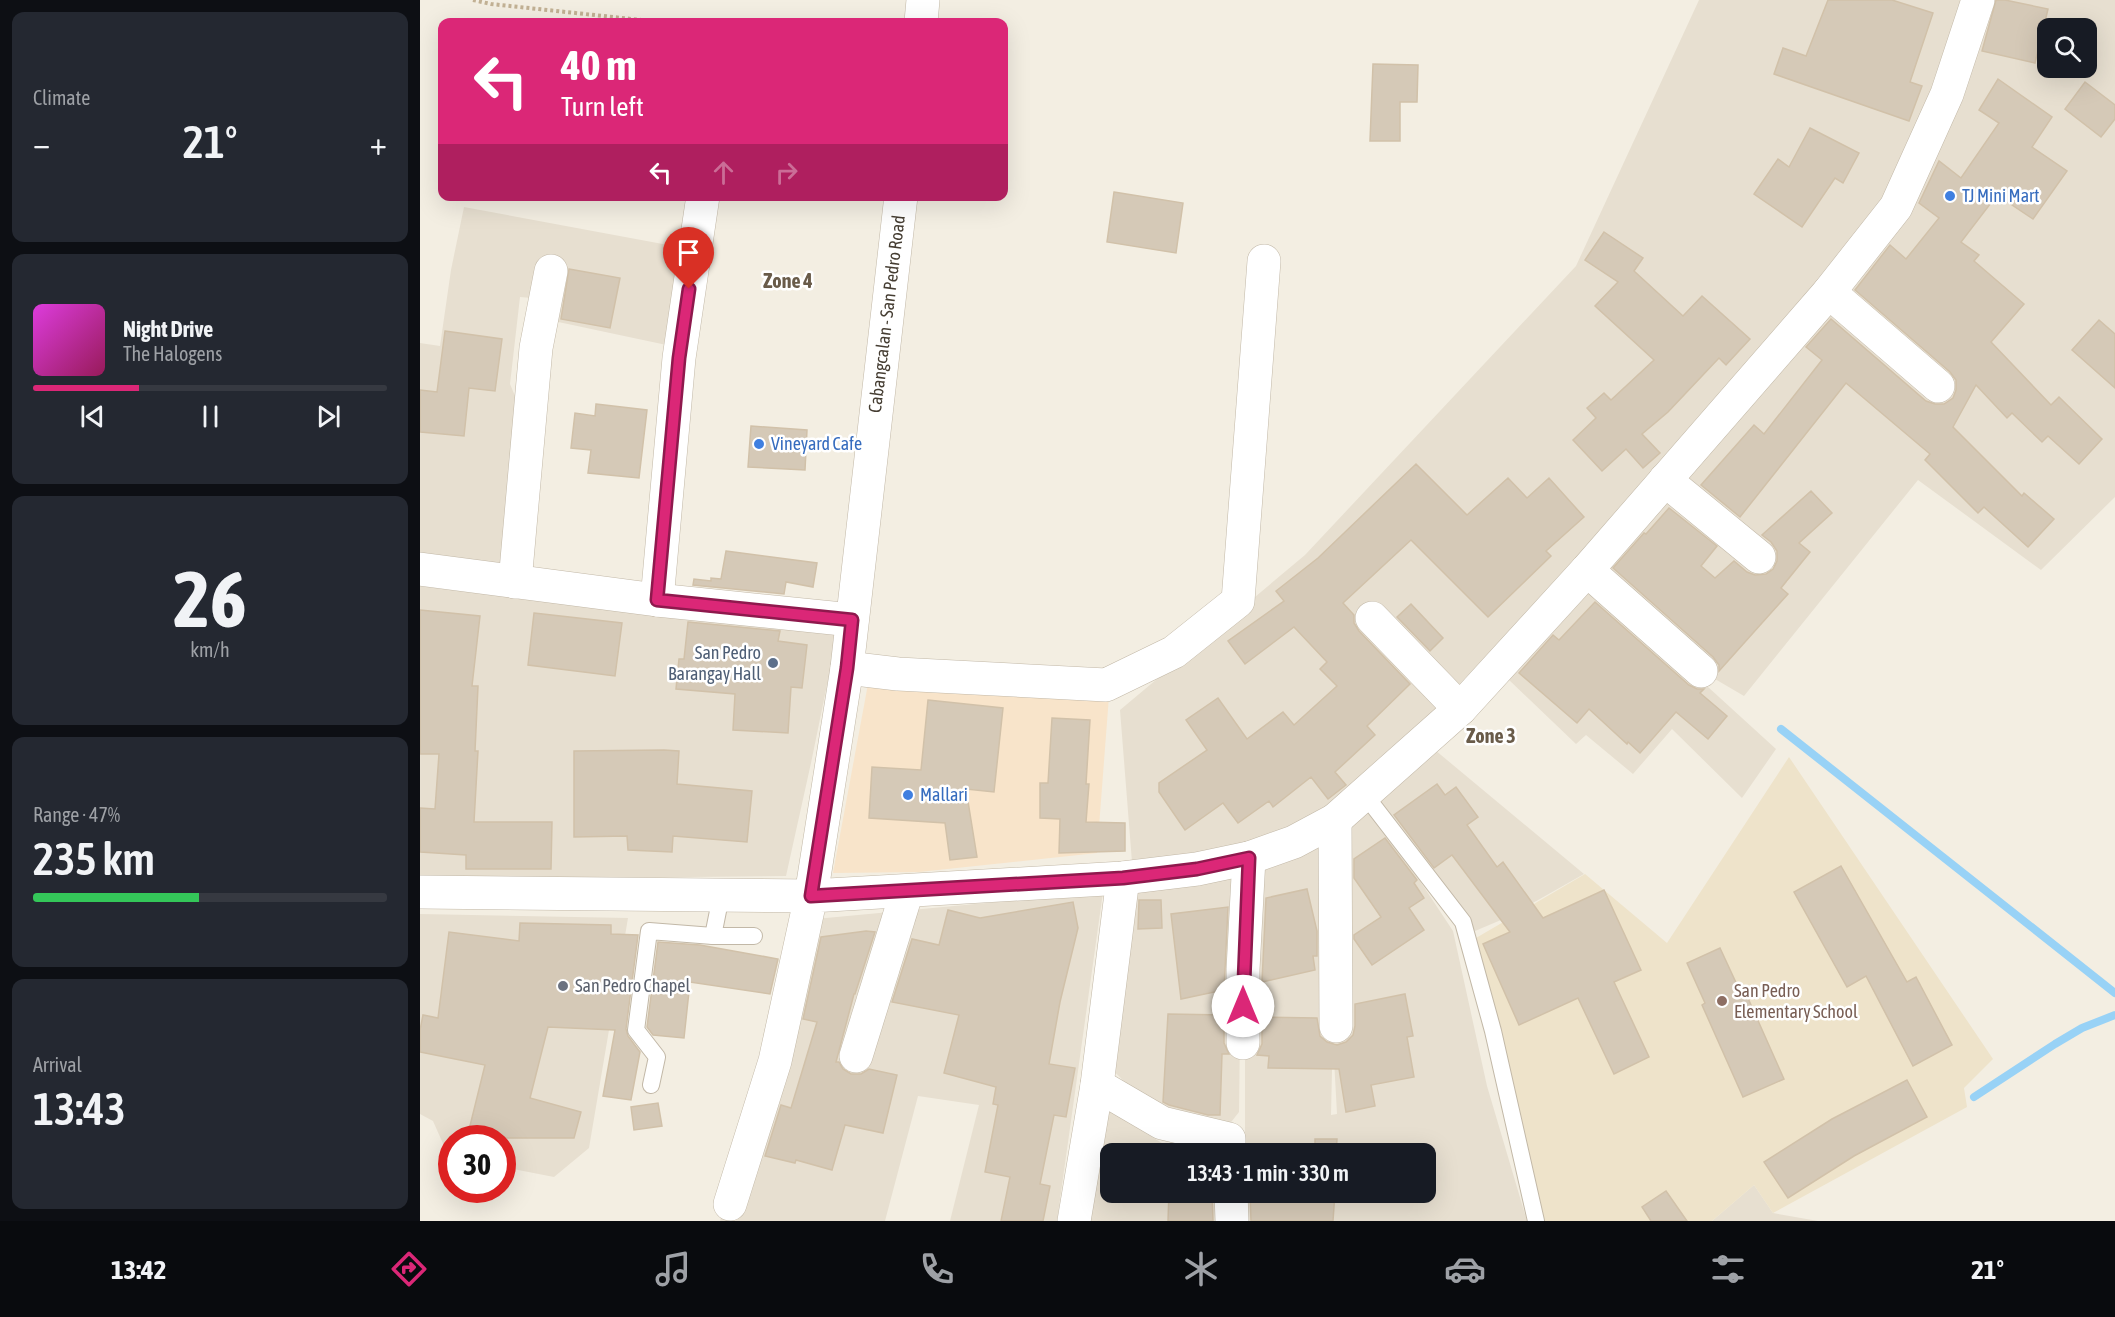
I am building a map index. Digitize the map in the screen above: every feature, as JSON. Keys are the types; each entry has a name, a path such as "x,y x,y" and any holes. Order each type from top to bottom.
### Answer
{"street":[{"path":"921,18 923,0"},
{"path":"420,892 811,896 1123,878 1197,869 1249,858 1294,842 1335,820 1460,709 1587,570 1829,292 1896,207 1947,94 1978,0"},
{"path":"657,600 679,358 702,201"},
{"name":"Cabangcalan - San Pedro Road","path":"730,1204 775,1060 811,896 847,668 899,201"},
{"path":"847,668 898,674 1106,685 1174,652 1238,601 1264,261"},
{"path":"515,582 536,348 551,271"},
{"path":"1829,292 1938,386"},
{"path":"1665,480 1759,557"},
{"path":"420,568 657,600 852,620"},
{"path":"1587,570 1701,671"},
{"path":"1372,618 1460,709"},
{"path":"1335,820 1336,1026"},
{"path":"1243,1043 1243,969 1249,858"},
{"path":"1074,1221 1097,1085 1123,878"},
{"path":"856,1056 907,891"},
{"path":"1097,1085 1162,1123 1229,1139 1229,1143"},
{"path":"1231,1203 1232,1221"}],"lane":[{"path":"1365,795 1463,922 1493,1030 1536,1221"},
{"path":"713,936 721,896"},
{"path":"651,1085 657,1057 636,1030 649,931 713,936 754,936"}],"path":[{"path":"473,0 491,4 622,18"}],"shaded area":[{"path":"1699,0 1961,0 1940,91 1889,201 1613,521 1451,693 1446,702 1315,822 1251,848 1132,862 1120,710 1305,555 1576,266"},
{"path":"1984,0 2115,0 2115,497 2041,570 1918,480 1744,696 1715,679 1596,576 1672,491 1787,582 1789,579 1675,487 1836,301 1946,399 1954,389 1835,293 1913,187 1950,128 1974,47"},
{"path":"464,207 695,250 676,347 530,316 532,298 520,297 510,384 523,415 501,571 420,563 420,343 440,346 451,270"},
{"path":"1594,583 1776,749 1742,798 1672,729 1633,774 1586,735 1576,744 1508,679"},
{"path":"420,586 659,616 839,626 786,876 490,879 420,877"},
{"path":"868,684 1109,696 1097,853 919,872 833,873"},
{"path":"1435,750 1584,874 1508,917 1475,931 1377,801"},
{"name":"San Pedro Elementary School","path":"1789,757 1993,1059 1964,1088 1967,1107 1773,1213 1754,1185 1712,1221 1541,1221 1476,938 1585,874 1667,943"},
{"path":"1365,808 1383,825 1453,931 1487,1086 1527,1221 1234,1221 1234,1203 1436,1203 1436,1143 1245,1143 1245,959 1255,866 1329,842 1333,1025 1331,1115 1337,1114 1334,1059 1337,1026 1340,831"},
{"path":"1242,874 1239,1112 1228,1126 1147,1105 1111,1068 1126,886"},
{"path":"1103,892 1057,1221 950,1221 979,1105 918,1096 885,1221 720,1221 732,1180 794,921"},
{"path":"420,914 628,918 589,1148 554,1177 516,1170 516,1125 438,1125 438,1132 433,1121 420,1114"},
{"path":"1101,1106 1162,1143 1100,1143 1100,1203 1225,1203 1226,1221 1080,1221"},
{"path":"1754,1185 1773,1213 1818,1221 1712,1221"}],"building":[{"path":"1828,0 1892,0 1933,13 1910,82 1922,86 1909,121 1774,74 1783,48 1806,56"},
{"path":"1996,0 2048,9 2046,18 2037,18 2035,63 1982,51"},
{"path":"1373,64 1418,65 1417,102 1400,102 1400,141 1370,141"},
{"path":"1998,79 2052,117 2032,147 2067,171 2033,219 1997,195 1961,242 1979,255 1974,261 2024,304 1991,342 2051,405 2059,397 2102,439 2079,464 2048,436 2042,442 2012,413 2007,418 1976,385 1953,427 2022,496 2024,493 2054,519 2028,547 1984,507 1978,513 1925,460 1930,454 1846,383 1740,517 1701,485 1754,425 1764,434 1822,360 1806,347 1831,319 1926,401 1944,404 1953,398 1956,380 1950,372 1855,290 1890,245 1906,259 1939,218 1919,203 1939,161 1961,178 1999,123 1979,110"},
{"path":"2085,82 2115,105 2115,119 2101,137 2065,109"},
{"path":"1810,128 1859,153 1843,183 1835,178 1802,227 1754,194 1778,159 1789,167"},
{"path":"1114,192 1183,203 1176,253 1107,242"},
{"path":"1604,232 1643,258 1634,271 1683,316 1702,296 1750,339 1726,365 1719,358 1668,412 1642,434 1660,453 1643,468 1626,449 1602,471 1573,440 1596,418 1587,408 1604,393 1611,400 1654,360 1595,306 1618,282 1585,260"},
{"path":"569,269 620,278 610,328 561,319"},
{"path":"2099,320 2115,334 2115,388 2072,350"},
{"path":"445,331 502,339 495,391 469,388 464,436 420,432 420,390 437,392"},
{"path":"596,404 647,410 639,478 588,473 591,450 571,448 575,413 595,416"},
{"path":"751,426 807,430 805,470 748,467"},
{"path":"1416,464 1467,515 1508,478 1527,498 1549,478 1584,517 1546,551 1551,556 1488,617 1411,540 1343,603 1354,615 1354,623 1359,631 1410,684 1367,726 1375,735 1335,772 1346,785 1328,799 1311,777 1273,807 1269,801 1238,823 1223,803 1185,830 1159,792 1159,783 1207,750 1186,720 1218,698 1247,739 1283,712 1294,725 1337,686 1320,669 1327,662 1294,627 1245,664 1228,641 1284,601 1276,591 1318,558"},
{"path":"1811,491 1832,513 1799,543 1810,552 1781,588 1788,594 1719,671 1719,665 1713,657 1613,568 1669,508 1717,546 1701,566 1715,578 1734,561 1747,572 1755,575 1766,574 1773,569 1777,561 1777,551 1762,535"},
{"path":"726,551 817,563 813,587 786,582 784,594 693,585 694,579 711,581 711,578 721,579"},
{"path":"1595,602 1689,685 1697,689 1704,689 1700,693 1727,716 1708,739 1676,712 1640,753 1589,709 1577,723 1519,673 1553,635 1559,640"},
{"path":"1411,604 1443,638 1430,651 1397,617"},
{"path":"420,610 480,616 472,686 478,686 475,751 478,751 474,822 552,822 551,869 466,869 466,855 420,852 420,808 435,809 439,754 420,754"},
{"path":"534,613 622,623 615,676 528,665"},
{"path":"688,622 780,631 778,641 807,645 802,688 791,687 788,733 733,730 735,694 676,689 679,659 684,659"},
{"path":"928,700 1003,708 994,792 966,789 977,857 950,860 945,823 869,818 872,767 921,770"},
{"path":"1052,718 1090,720 1086,822 1125,823 1125,851 1059,853 1060,819 1040,818 1040,783 1048,783"},
{"path":"574,751 679,751 677,784 752,791 747,842 673,836 672,852 628,850 627,836 574,837"},
{"path":"1437,784 1445,795 1456,787 1478,817 1467,825 1497,867 1503,862 1543,918 1604,890 1641,970 1614,982 1649,1057 1614,1074 1578,998 1519,1025 1483,944 1510,932 1452,855 1434,868 1394,815"},
{"path":"1385,838 1417,880 1414,883 1424,898 1409,908 1424,930 1372,965 1354,939 1354,935 1381,917 1354,878 1354,859"},
{"path":"1841,866 1907,982 1916,977 1952,1045 1913,1066 1866,976 1847,987 1794,892"},
{"path":"1307,889 1317,931 1317,956 1313,956 1315,970 1262,982 1266,898"},
{"path":"1139,900 1161,900 1162,928 1138,929"},
{"path":"1073,902 1078,928 1060,1002 1049,1064 1075,1068 1066,1117 1054,1115 1040,1184 1050,1186 1043,1221 1001,1221 1010,1177 985,1172 998,1105 993,1104 996,1087 944,1073 959,1015 892,1002 912,939 939,945 948,910 980,918"},
{"path":"1228,907 1224,990 1181,999 1171,914"},
{"path":"520,923 611,925 611,934 638,935 626,1029 628,1036 640,1052 631,1100 603,1096 615,1030 548,1027 530,1098 581,1112 574,1138 516,1138 516,1125 470,1125 485,1065 420,1052 423,1015 438,1018 449,932 519,941"},
{"path":"866,931 875,932 854,994 836,1062 839,1062 843,1069 851,1074 861,1074 869,1069 897,1075 883,1133 845,1125 832,1170 796,1160 795,1163 765,1156 781,1105 791,1108 817,1022 803,1019 821,937"},
{"path":"658,942 700,945 778,959 770,994 690,982 684,1038 653,1035 647,1027"},
{"path":"1720,948 1739,989 1743,987 1784,1079 1743,1097 1702,1005 1705,1003 1687,963"},
{"path":"1405,994 1413,1036 1407,1037 1414,1077 1371,1085 1375,1106 1346,1112 1339,1069 1268,1068 1269,1056 1257,1055 1262,1044 1262,1017 1317,1018 1320,1036 1327,1042 1337,1045 1346,1042 1353,1035 1355,1004"},
{"path":"1168,1014 1224,1015 1224,1043 1229,1054 1222,1054 1220,1115 1208,1115 1163,1102"},
{"path":"1907,1080 1927,1117 1854,1156 1788,1198 1764,1162 1832,1119"},
{"path":"658,1103 662,1126 634,1130 631,1107"},
{"path":"1315,1139 1337,1139 1337,1143 1315,1143"},
{"path":"1666,1191 1687,1221 1651,1221 1642,1207"},
{"path":"1169,1203 1212,1203 1213,1221 1168,1221"},
{"path":"1250,1203 1334,1203 1333,1221 1251,1221"}],"waterway":[{"path":"1781,729 2115,993"},
{"path":"1974,1097 2082,1028 2115,1015"}],"place":[{"name":"TJ Mini Mart","path":"1950,196"},
{"name":"Vineyard Cafe","path":"759,444"},
{"name":"San Pedro Barangay Hall","path":"773,663"},
{"name":"Mallari","path":"908,795"},
{"name":"San Pedro Chapel","path":"563,986"},
{"name":"San Pedro Elementary School","path":"1722,1001"}],"district":[{"name":"Zone 4","path":"788,281"},
{"name":"Zone 3","path":"1491,736"}],"route":[{"path":"689,289 679,358 657,600 852,620 847,668 811,896 1123,878 1197,869 1249,858 1243,1006"}]}
